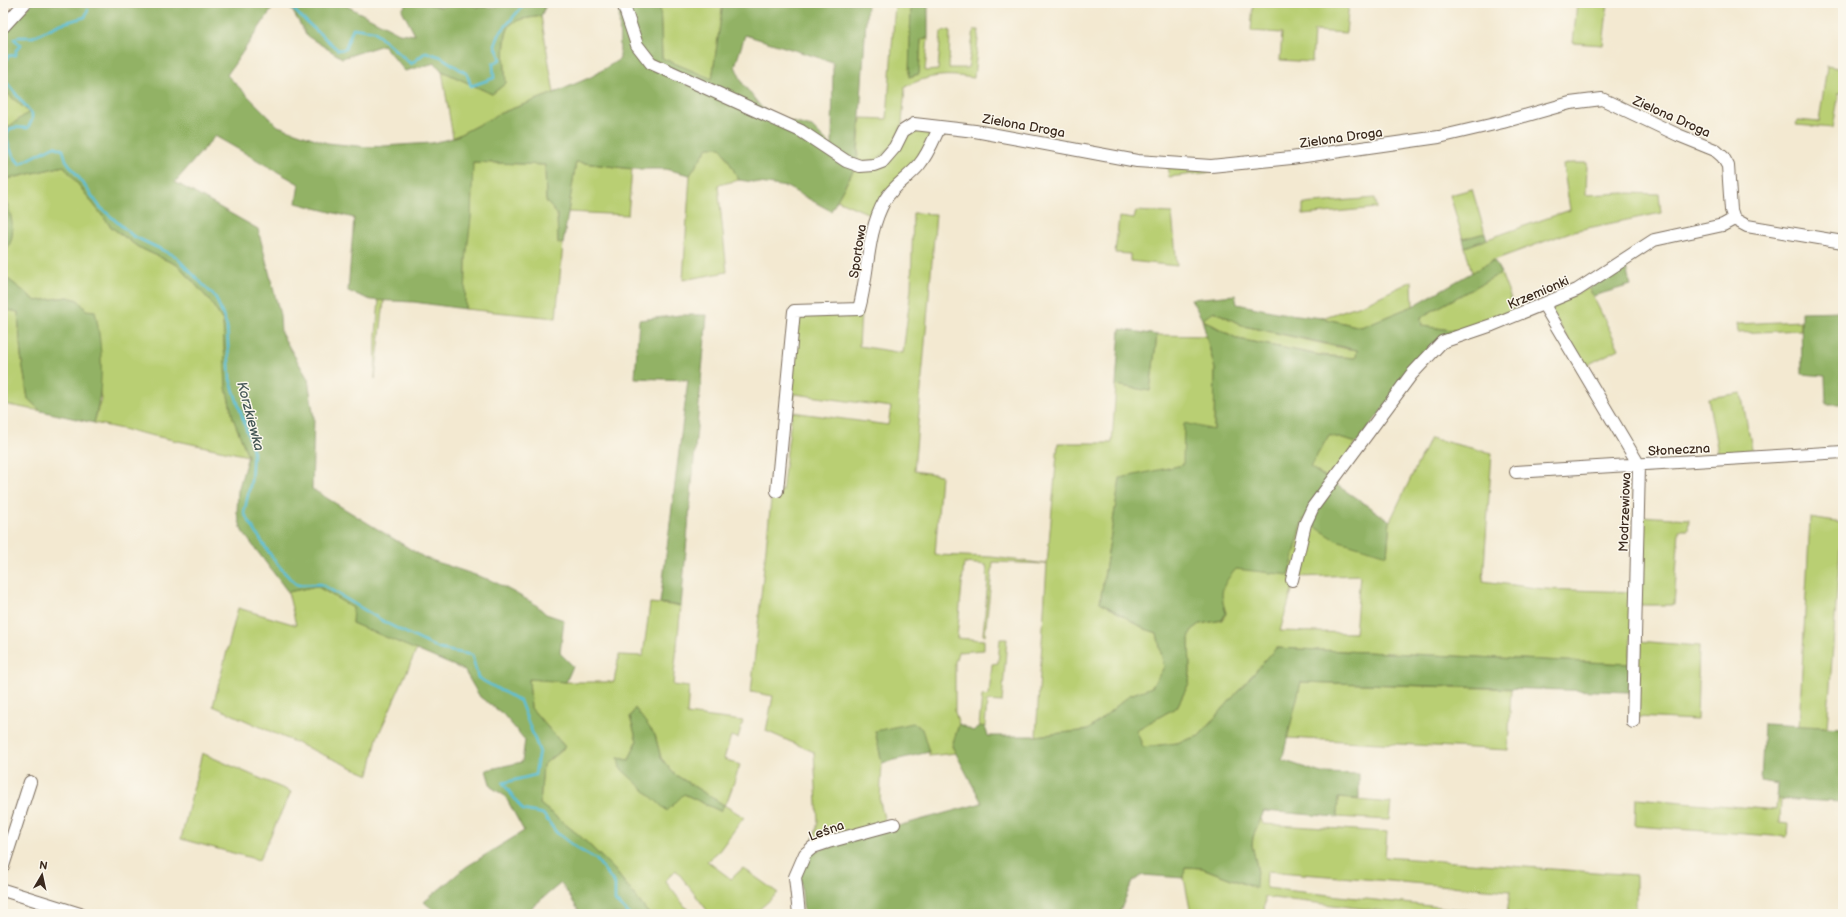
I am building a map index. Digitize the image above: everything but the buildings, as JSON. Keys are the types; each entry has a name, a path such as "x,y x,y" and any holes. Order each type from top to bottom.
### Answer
{"street":[{"path":"3,27 25,3"},
{"name":"Zielona Droga","path":"623,3 637,45 651,63 801,131 846,161 860,166 874,165 882,162 895,147 903,131 914,124 975,131 1137,161 1211,166 1291,158 1439,137 1570,104 1602,99 1678,136 1714,150 1723,157 1728,166 1731,210 1734,219"},
{"name":"Sportowa","path":"777,491 794,311 859,309 865,287 872,231 878,214 894,188 919,165 928,152 939,128"},
{"path":"1734,219 1746,226 1843,242"},
{"name":"Krzemionki","path":"1292,580 1306,524 1313,507 1411,375 1442,342 1492,325 1578,290 1654,240 1723,225 1734,219"},
{"name":"Modrzewiowa","path":"1544,305 1640,465 1633,722"},
{"name":"Słoneczna","path":"1516,472 1843,452"},
{"path":"3,866 30,782"},
{"name":"Leśna","path":"799,914 795,877 805,854 813,847 894,824"},
{"path":"3,890 80,914"}],"green space":[{"path":"32,3 276,3 227,75 278,126 327,143 368,147 432,143 453,138 501,113 591,77 620,59 619,3 660,3 662,58 712,79 723,3 867,3 857,164 831,211 787,187 739,180 721,147 708,147 690,175 665,169 632,169 576,162 563,244 558,243 557,214 546,201 545,165 473,162 471,218 466,260 465,309 414,302 371,300 348,291 354,218 296,203 299,184 215,136 175,182 258,229 280,315 281,333 308,379 314,418 312,489 425,558 493,581 535,604 546,614 564,620 560,653 573,666 566,682 529,679 531,708 565,747 543,765 540,804 580,836 613,868 649,914 581,914 561,883 524,914 438,914 424,902 466,867 524,831 505,796 491,787 486,770 522,762 525,740 503,714 480,697 464,670 352,623 353,608 317,586 288,592 242,531 237,513 238,491 248,456 233,418 226,387 223,321 210,301 179,266 138,247 111,227 64,166 3,180 3,131 29,112 3,90 3,34","holes":["745,35 833,62 832,147 812,127 777,118 761,107 743,84 735,66"]},
{"path":"288,3 313,3 319,8 341,3 399,33 415,35 402,10 407,3 425,3 440,7 467,3 477,7 497,7 505,3 547,3 541,16 518,20 511,24 506,36 504,53 506,83 492,94 442,71 435,63 405,71 383,45 342,58 307,36"},
{"path":"660,3 723,3 712,80 662,58"},
{"path":"895,3 928,3 928,5 911,6 909,77 919,74 921,39 928,38 925,71 938,70 941,32 950,30 949,68 968,68 974,30 979,30 974,78 955,76 931,77 905,87 902,124 895,143 875,161 857,164 861,118 887,119"},
{"path":"1253,3 1349,3 1346,33 1314,31 1312,62 1280,60 1282,33 1251,31"},
{"path":"1577,3 1608,3 1603,45 1573,43"},
{"path":"928,5 928,38 921,39 919,74 909,77 911,6"},
{"path":"541,16 554,93 501,113 453,138 442,71 492,94 506,83 505,44 508,29 511,24 521,19"},
{"path":"1827,66 1843,69 1843,93 1839,93 1833,128 1796,125 1797,120 1819,122"},
{"path":"3,90 29,112 3,131"},
{"path":"928,128 931,133 928,145 874,216 837,200 855,168 869,169 905,132"},
{"path":"708,146 722,147 739,180 718,185 727,272 683,280 690,175"},
{"path":"472,162 545,165 546,201 557,214 558,242 563,244 556,318 465,309 466,260"},
{"path":"576,162 632,169 628,215 568,212"},
{"path":"1570,163 1587,163 1586,195 1625,193 1659,194 1661,213 1573,231 1494,260 1472,273 1465,247 1570,210 1563,165"},
{"path":"64,166 111,227 138,247 179,266 210,301 223,321 226,387 233,418 248,456 94,423 101,399 86,310 78,300 68,297 36,301 3,275 3,253 10,215 3,189 3,180"},
{"path":"1167,167 1213,168 1211,172 1169,177"},
{"path":"1472,189 1485,233 1463,239 1450,195"},
{"path":"3,190 12,223 12,231 11,239 3,253"},
{"path":"1375,198 1377,208 1303,215 1303,204"},
{"path":"1136,211 1172,213 1177,266 1130,261 1130,254 1115,253 1119,217 1134,219"},
{"path":"913,213 936,214 914,471 941,475 935,555 991,557 1047,564 993,562 985,635 983,635 988,580 986,565 964,563 957,638 984,640 984,650 958,652 955,662 955,712 959,724 952,746 956,753 929,756 929,752 875,731 882,763 880,802 885,822 812,844 818,822 814,752 766,731 773,696 751,692 772,490 782,491 792,412 888,425 891,407 795,394 794,399 790,396 797,315 861,313 859,346 903,353 911,289"},
{"path":"1485,233 1487,239 1465,247 1463,239"},
{"path":"1494,260 1501,273 1421,317 1422,326 1466,332 1433,343 1357,443 1329,435 1310,467 1390,521 1387,555 1336,540 1303,519 1289,575 1236,569 1224,585 1222,600 1226,613 1222,620 1200,624 1191,631 1189,639 1189,683 1177,707 1136,730 1143,747 1177,743 1199,736 1276,648 1630,664 1631,692 1301,682 1282,760 1321,773 1359,774 1359,799 1338,798 1337,817 1264,811 1253,837 1252,845 1257,867 1256,888 1202,868 1185,867 1184,878 1143,875 1132,882 1119,914 804,914 800,873 809,853 887,829 982,803 952,746 959,724 973,731 979,726 985,727 988,736 1036,736 1088,730 1130,695 1152,687 1164,667 1157,633 1145,629 1100,602 1120,478 1183,465 1184,423 1214,430 1215,369 1202,320 1191,299 1235,295 1237,304 1281,313 1322,318 1361,327 1413,306","holes":["1214,311 1244,326 1357,350 1356,358 1323,356 1238,339 1202,320"]},
{"path":"1624,263 1631,285 1593,296 1589,288"},
{"path":"1501,273 1516,312 1466,332 1422,326 1421,317"},
{"path":"3,275 36,301 68,297 78,300 86,310 95,311 100,339 101,381 100,395 94,423 41,411 28,399 21,355 18,312 3,309"},
{"path":"1412,281 1413,306 1361,327 1322,318 1366,303"},
{"path":"1589,288 1619,349 1585,366 1548,307"},
{"path":"379,300 384,301 375,379 376,335"},
{"path":"3,309 18,312 21,355 28,399 41,411 3,404"},
{"path":"1213,311 1244,326 1357,350 1356,358 1321,355 1238,339 1202,319"},
{"path":"1843,311 1843,404 1826,404 1825,376 1802,374 1801,312"},
{"path":"680,315 707,315 681,606 660,603 688,380 635,378 639,320"},
{"path":"1801,321 1801,330 1738,333 1737,324"},
{"path":"1120,329 1157,335 1150,391 1116,385"},
{"path":"1157,335 1206,336 1215,369 1214,430 1183,465 1120,479 1100,602 1145,629 1157,633 1164,667 1152,687 1130,695 1088,730 1036,736 1047,564 1058,443 1112,443 1116,385 1150,391"},
{"path":"1741,393 1753,453 1719,458 1708,398"},
{"path":"1329,435 1357,443 1328,479 1310,467"},
{"path":"1430,438 1492,453 1483,581 1543,589 1632,592 1630,664 1276,648 1199,736 1177,743 1143,747 1136,730 1177,707 1189,683 1189,639 1191,631 1200,624 1223,620 1226,613 1222,598 1224,583 1237,568 1303,519 1387,555 1390,521","holes":["1360,575 1355,633 1280,631 1296,577"]},
{"path":"1640,516 1689,519 1688,530 1679,530 1674,605 1639,605"},
{"path":"1810,518 1842,523 1827,727 1799,726"},
{"path":"316,586 354,608 352,623 417,649 377,738 369,775 213,706 238,608 296,625 288,592"},
{"path":"650,603 681,606 673,685 689,687 687,714 743,721 738,738 731,736 724,759 740,765 728,799 724,805 744,817 719,851 707,861 731,879 743,868 778,893 754,914 710,914 676,870 665,881 691,914 649,914 613,868 580,836 540,804 543,765 565,747 531,708 529,679 566,682 614,682 619,655 643,656","holes":["630,717 655,735 661,758 674,774 724,805 720,811 684,794 618,758 629,760 637,741"]},
{"path":"1000,639 1007,639 1002,702 987,701 985,727 979,726 982,696 989,695 992,664 998,663"},
{"path":"1638,641 1699,646 1697,720 1636,717"},
{"path":"1301,682 1511,689 1508,750 1287,738"},
{"path":"635,708 655,735 661,758 674,774 724,805 720,811 684,794 667,811 620,768 618,758 629,760 637,741 630,717"},
{"path":"913,723 922,729 929,752 882,763 875,731"},
{"path":"1764,724 1843,728 1843,802 1777,799 1778,784 1761,781"},
{"path":"202,753 291,792 259,860 181,839"},
{"path":"1338,798 1391,803 1389,820 1337,817"},
{"path":"1636,798 1776,810 1777,799 1781,799 1780,823 1788,824 1787,837 1635,826"},
{"path":"1261,818 1263,824 1387,832 1385,857 1636,875 1636,914 1507,914 1510,891 1267,871 1266,888 1503,914 1384,914 1384,911 1265,897 1264,914 1191,914 1184,878 1184,867 1202,868 1255,888 1257,867 1252,845 1253,837"}],"waterway":[{"name":"Korzkiewka","path":"288,3 299,15 338,50 345,49 353,28 374,31 411,64 426,52 441,57 467,74 471,86 494,78 493,64 501,59 495,45 500,33 525,3"},
{"name":"Korzkiewka","path":"3,69 8,56 16,55 16,50 21,45 14,39 18,37 33,37 60,24 85,17 88,10"},
{"name":"Korzkiewka","path":"3,78 32,114 32,120 28,128 12,128 7,136 7,141 11,151 20,164 54,146 63,150 66,160 100,207 133,236 175,256 216,298 227,326 230,379 253,450 251,481 244,513 274,560 297,585 321,584 388,624 439,649 472,655 478,678 520,701 539,750 535,775 503,783 523,810 543,814 556,832 578,849 596,859 615,884 615,901 629,914"}]}
